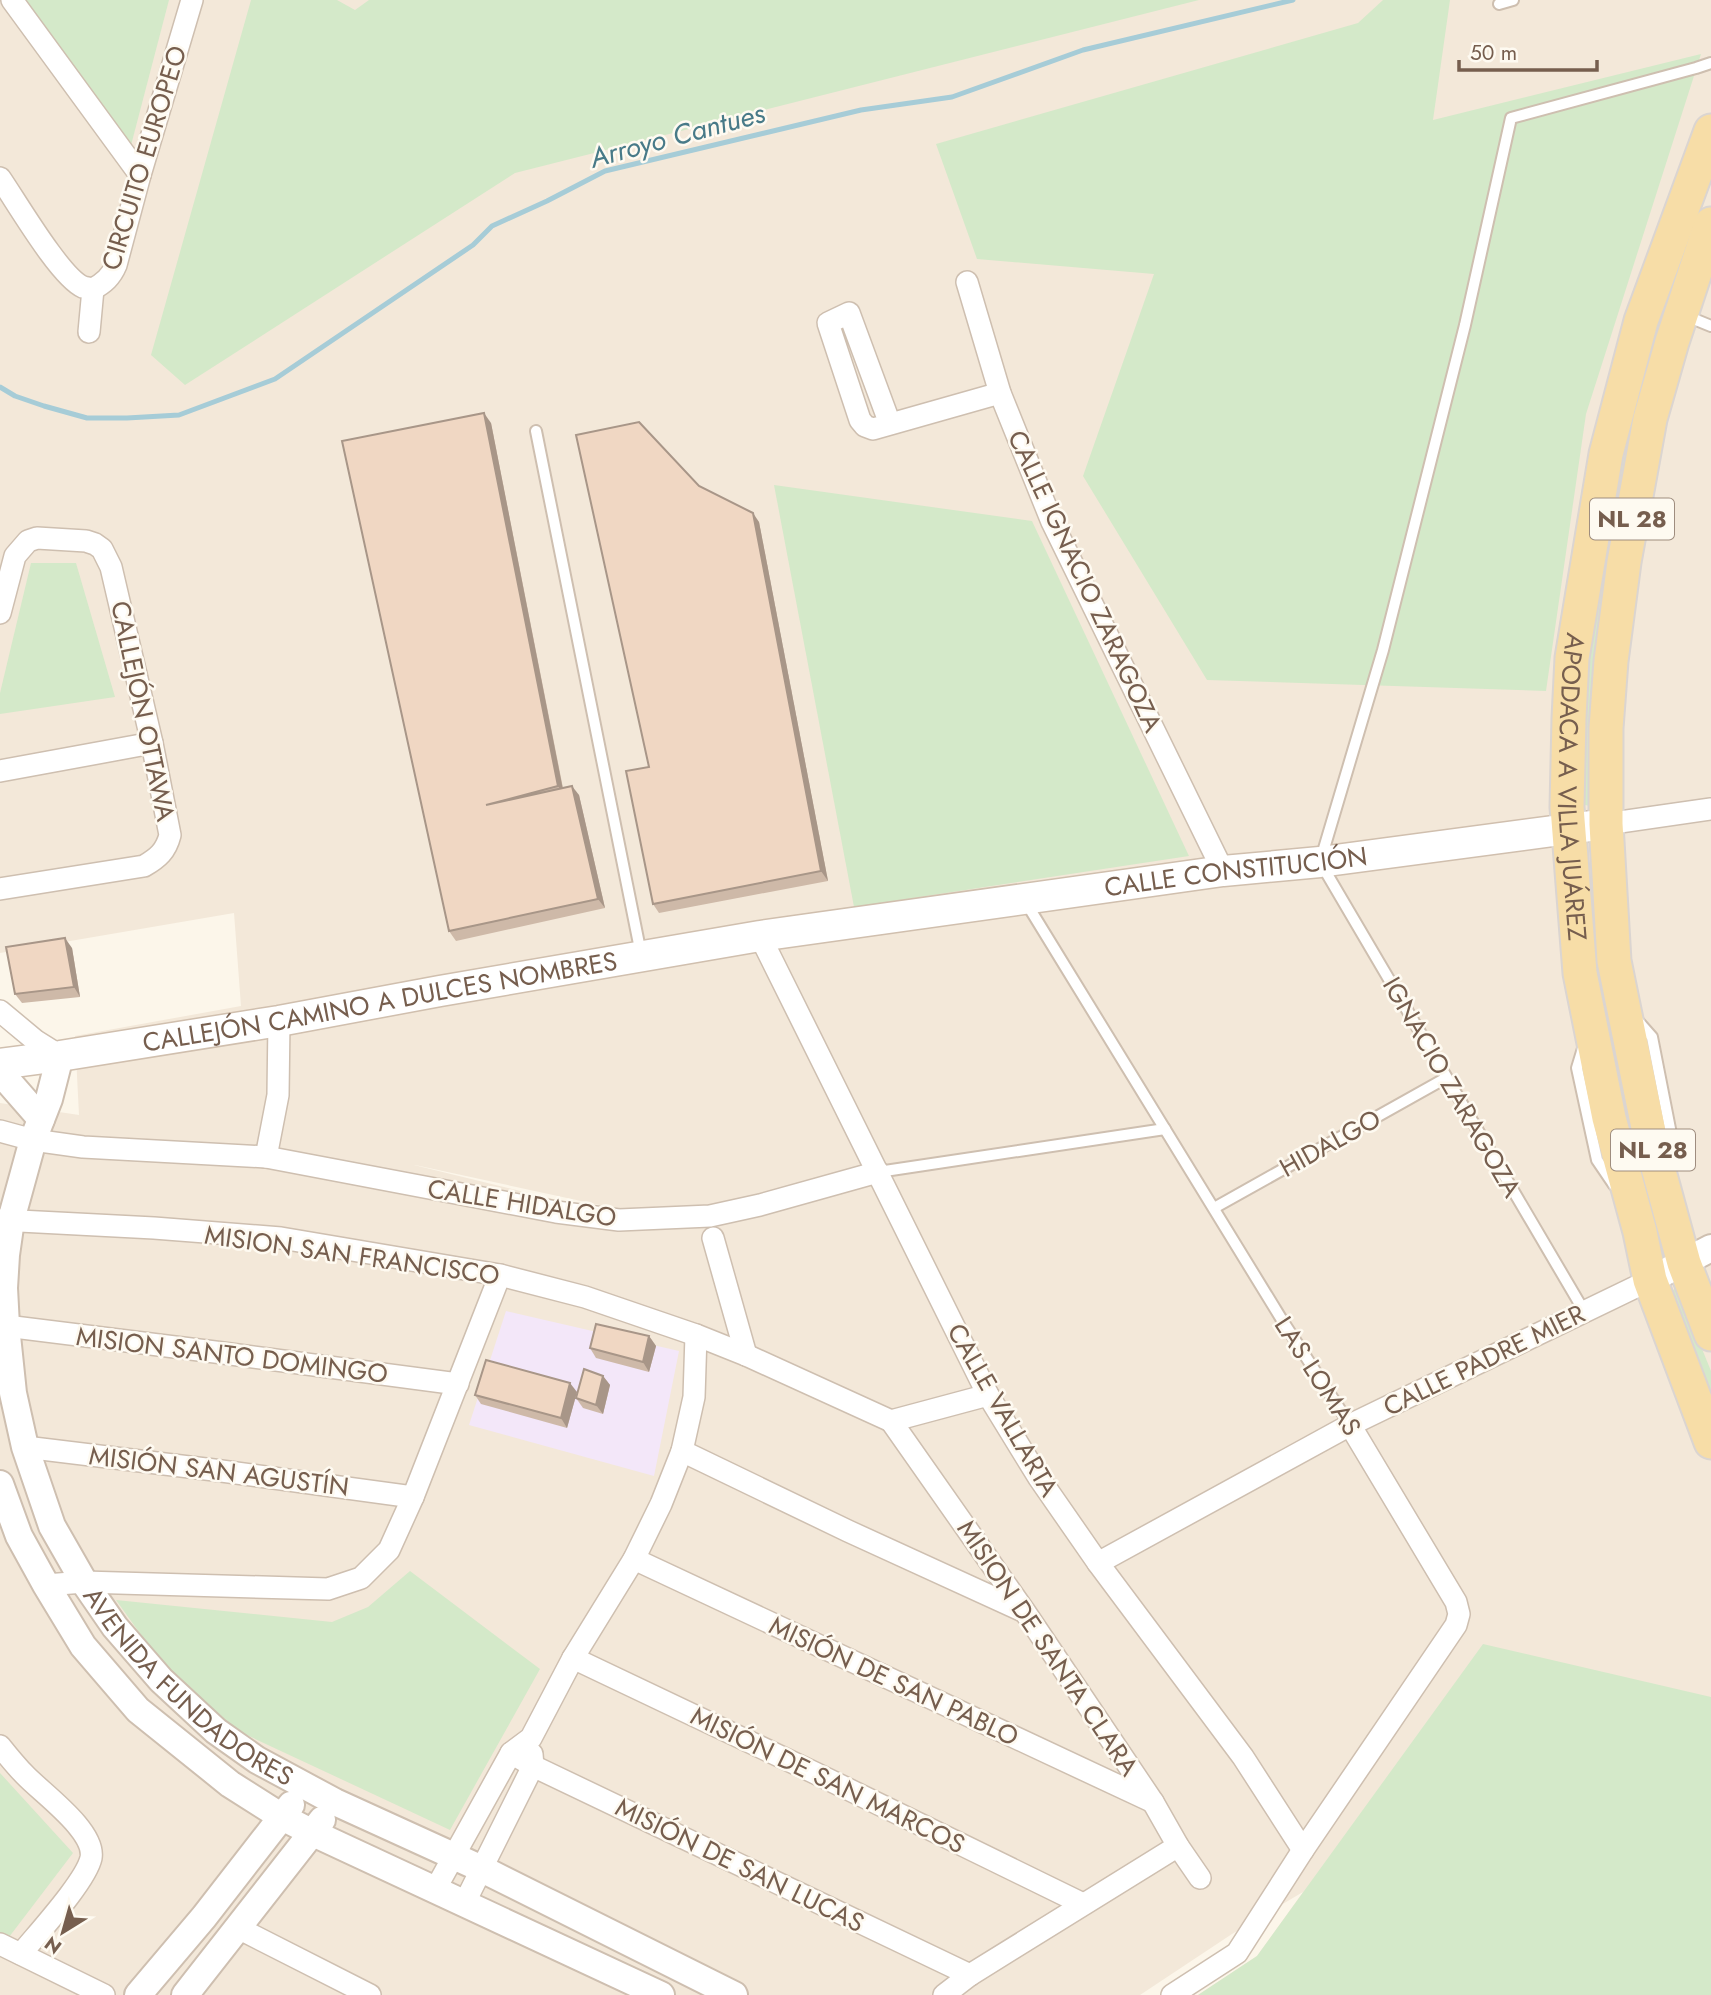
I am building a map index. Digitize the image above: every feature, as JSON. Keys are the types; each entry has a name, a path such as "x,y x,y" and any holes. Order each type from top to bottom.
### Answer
{"main road":[{"name":"APODACA A VILLA JUÁREZ","path":"1711,131 1641,321 1606,454 1572,658 1567,807 1580,973 1609,1118 1650,1280 1711,1442"},
{"name":"APODACA A VILLA JUÁREZ","path":"1711,223 1696,320 1650,419 1624,562 1611,661 1606,728 1606,824 1614,961 1651,1142 1663,1187 1697,1255 1711,1334"},
{"name":"CALLE CONSTITUCIÓN","path":"760,936 1223,872 1320,862 1606,824"},
{"name":"CALLEJÓN CAMINO A DULCES NOMBRES","path":"0,1064 279,1021 760,936"}],"street":[{"path":"12,0 140,175"},
{"name":"CIRCUITO EUROPEO","path":"0,178 59,265 72,279 83,287 93,289 105,282 116,265 192,0"},
{"name":"CALLE IGNACIO ZARAGOZA","path":"967,282 1000,393 1052,522 1223,872"},
{"path":"89,332 93,289"},
{"path":"890,424 849,313 828,323 864,426 873,429 1000,393"},
{"name":"CALLEJÓN OTTAWA","path":"0,889 144,866 162,853 170,835 152,743 111,567 102,549 86,541 37,538 20,548 6,567"},
{"path":"0,613 6,567"},
{"path":"0,771 152,743"},
{"name":"CALLE CONSTITUCIÓN","path":"1606,824 1711,810"},
{"name":"CALLE VALLARTA","path":"760,936 988,1395 1039,1478 1098,1563 1243,1757 1303,1850"},
{"path":"0,1011 36,1041 60,1056"},
{"path":"267,1157 278,1095 279,1021"},
{"name":"AVENIDA FUNDADORES","path":"60,1056 56,1078 6,1220 6,1326 13,1393 25,1447 52,1526 114,1627 161,1681 216,1731 257,1760 335,1802 482,1869 734,1995"},
{"path":"0,1072 37,1129"},
{"name":"CALLE HIDALGO","path":"0,1131 37,1129 83,1147 267,1157 556,1212 619,1220 710,1216 878,1172"},
{"name":"MISION SAN FRANCISCO","path":"6,1220 281,1238 500,1275 585,1297 696,1335 891,1421"},
{"path":"713,1238 746,1355"},
{"path":"1650,1280 1697,1255"},
{"path":"46,1585 84,1582 328,1589 361,1578 389,1550 413,1497 500,1275"},
{"name":"CALLE PADRE MIER","path":"1098,1563 1350,1425 1650,1280"},
{"name":"MISION SANTO DOMINGO","path":"6,1326 458,1384"},
{"path":"436,1888 511,1753 531,1738 573,1658 634,1559 661,1504 682,1451 694,1398 696,1335"},
{"path":"891,1421 988,1395"},
{"name":"MISION DE SANTA CLARA","path":"891,1421 1025,1612 1153,1802 1200,1878"},
{"name":"LAS LOMAS","path":"1303,1850 1460,1614 1456,1602 1350,1425"},
{"name":"MISIÓN SAN AGUSTÍN","path":"25,1447 413,1497"},
{"path":"682,1451 1025,1612"},
{"name":"AVENIDA FUNDADORES","path":"0,1484 19,1536 83,1646 138,1710 230,1784 313,1833 661,1995"},
{"name":"MISIÓN DE SAN PABLO","path":"634,1559 1153,1802"},
{"name":"MISIÓN DE SAN MARCOS","path":"573,1658 1083,1905"},
{"path":"465,1902 533,1766 531,1738"},
{"path":"0,1746 24,1775 76,1824 89,1842 92,1855 72,1891 21,1954"},
{"name":"MISIÓN DE SAN LUCAS","path":"511,1753 533,1766 970,1975"},
{"path":"138,1995 204,1917 306,1787"},
{"path":"185,1995 335,1802"},
{"path":"944,1995 970,1975 1178,1846"},
{"path":"1172,1995 1237,1953 1303,1850"},
{"path":"238,1928 370,1995"},
{"path":"0,1944 104,1995"}],"lane":[{"path":"1499,4 1513,0"},
{"path":"1320,862 1387,636 1465,326 1511,118 1711,63"},
{"path":"536,432 642,956"},
{"name":"IGNACIO ZARAGOZA","path":"1320,862 1584,1311"},
{"name":"LAS LOMAS","path":"1024,899 1282,1320 1350,1425"},
{"name":"HIDALGO","path":"1214,1208 1446,1077"},
{"name":"CALLE HIDALGO","path":"878,1172 1165,1129"}],"shaded area":[{"path":"0,0 1711,0 1711,1995 1198,1995 1257,1956 1303,1892 1232,1934 1140,1995 0,1995 0,1103 79,1115 75,1036 241,1006 234,913 0,953","holes":["414,1165 618,1209 607,1212"]},
{"path":"506,1311 679,1351 654,1476 469,1425"}],"green space":[{"path":"18,0 169,0 129,153"},
{"path":"251,0 337,0 355,10 369,0 1199,0 515,173 185,385 151,355"},
{"path":"1383,0 1450,0 1433,120 1701,54 1586,414 1546,691 1207,680 1083,476 1154,274 977,259 936,144 1358,23"},
{"path":"1654,354 1590,806 1585,805 1585,722 1596,599 1620,461 1647,356"},
{"path":"774,485 1032,521 1189,856 854,907"},
{"path":"31,563 76,563 115,697 0,714 0,693"},
{"path":"1584,854 1588,854 1591,911 1601,990 1618,1051 1661,1240 1635,1145 1618,1104 1595,980"},
{"path":"1675,1288 1711,1371 1711,1401 1671,1293"},
{"path":"410,1571 540,1669 450,1830 236,1730 159,1660 116,1600 332,1622 368,1607"},
{"path":"1483,1644 1711,1697 1711,1995 1198,1995 1257,1956"},
{"path":"0,1773 73,1853 6,1941 0,1938"}],"building":[{"path":"484,413 558,786 486,805 572,786 598,899 449,931 342,441"},
{"path":"639,422 699,486 753,513 821,871 653,904 626,771 649,767 576,435"},
{"path":"65,938 74,987 15,994 6,947"},
{"path":"596,1324 649,1336 643,1362 590,1348"},
{"path":"486,1360 570,1383 561,1418 475,1395"},
{"path":"584,1369 603,1376 596,1405 576,1398"}],"waterway":[{"name":"Arroyo Cantues","path":"0,387 15,396 87,418 179,415 275,379 473,245 492,226 605,171 861,110 952,97 1083,50 1293,0"}]}
